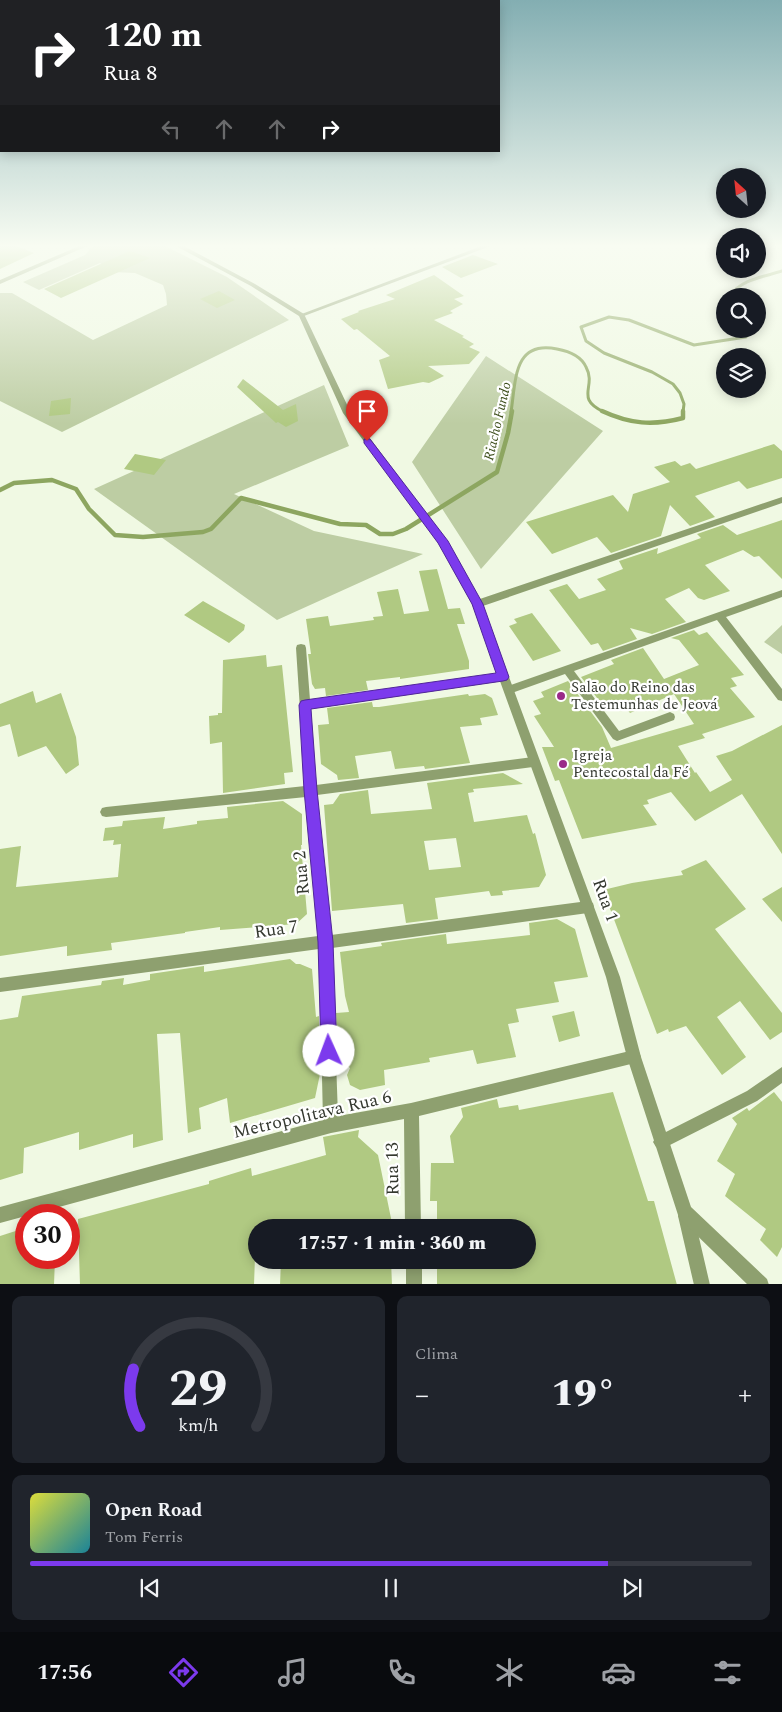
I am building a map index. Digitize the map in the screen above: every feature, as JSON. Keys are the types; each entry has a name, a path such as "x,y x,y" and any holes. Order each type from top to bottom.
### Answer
{"street":[{"path":"284,304 302,315 332,304"},
{"name":"Rua 1","path":"302,315 347,413 442,541 477,604 533,762 613,977 634,1057 685,1212 702,1284"},
{"path":"477,604 782,500"},
{"path":"508,690 782,593"},
{"path":"719,615 782,696"},
{"name":"Rua 2","path":"301,648 311,790 325,942 331,1125"},
{"path":"567,669 618,736 670,717"},
{"path":"305,705 503,677"},
{"path":"106,812 311,790 533,762"},
{"name":"Rua 7","path":"0,985 588,907"},
{"name":"Metropolitava Rua 6","path":"0,1215 331,1125 411,1110 634,1057"},
{"path":"662,1142 752,1096 782,1074"},
{"name":"Rua 13","path":"411,1110 413,1219"},
{"path":"685,1212 761,1284"},
{"path":"414,1269 414,1284"}],"green space":[{"path":"0,304 31,304 93,340 167,305 266,304 289,320 62,432 0,401"},
{"path":"486,356 603,431 481,569 412,462"},
{"path":"324,385 349,446 234,494 314,531 423,554 277,620 94,489"},
{"path":"782,625 782,654 764,642"}],"building":[{"path":"209,304 226,304 217,308"},
{"path":"380,304 463,304 450,311 453,313 434,320 464,336 462,337 474,344 469,347 480,352 469,364 428,366 444,376 429,383 423,382 388,389 379,360 390,356 357,329 354,330 341,319"},
{"path":"243,379 283,410 296,404 298,421 286,427 278,422 276,423 237,387"},
{"path":"71,398 70,414 49,416 51,401"},
{"path":"774,444 782,451 782,478 747,489 739,481 695,496 715,517 690,526 670,505 661,536 611,553 597,537 552,554 526,522 613,495 628,512 633,494 670,482 654,467 675,461 681,466 690,463 696,469"},
{"path":"135,454 166,460 154,475 124,469"},
{"path":"782,520 782,579 759,556 754,557 743,550 705,565 730,591 704,600 698,598 689,588 665,599 686,622 652,634 630,628 637,639 603,651 598,643 591,645 549,590 567,584 579,599 606,590 597,579 623,569 619,561 658,548 657,554 701,538 697,534 723,525 737,535"},
{"path":"437,569 448,609 460,608 465,624 457,624 469,661 469,669 400,679 400,677 366,681 368,690 326,696 325,688 315,689 312,684 308,654 311,654 306,619 328,616 330,626 374,620 373,617 383,616 377,592 398,589 404,614 429,611 419,571"},
{"path":"203,601 245,625 244,630 229,643 184,615"},
{"path":"532,613 561,651 533,661 509,626 517,623 514,619"},
{"path":"694,630 699,635 707,632 744,675 731,678 737,686 730,688 755,717 702,734 705,738 678,746 710,792 732,780 716,756 732,751 782,725 782,854 742,794 695,821 671,792 647,800 649,804 643,805 657,825 582,839 559,780 555,781 542,747 554,747 534,716 541,714 533,701 544,697 541,692 568,681 602,727 611,748 694,724 674,694 630,713 620,700 604,707 581,677 614,664 611,660 643,648 664,679 699,665 679,640 671,638"},
{"path":"266,655 267,667 282,665 293,772 284,773 285,784 223,793 222,742 210,744 209,716 222,713 223,660"},
{"path":"33,691 36,703 61,693 76,737 79,765 66,774 46,746 18,757 10,724 0,727 0,704"},
{"path":"468,694 469,696 485,694 492,698 498,715 480,718 482,725 460,727 470,763 425,769 424,766 395,769 391,751 355,756 359,778 338,780 337,775 321,764 318,725 329,724 327,708 372,702 373,707 379,707"},
{"path":"503,773 523,784 473,789 474,792 468,793 474,822 527,815 533,834 535,833 546,875 539,887 502,891 503,895 491,896 489,891 435,898 438,919 406,923 403,904 332,911 324,805 333,804 340,794 368,790 371,814 432,809 427,783","holes":["456,838 461,867 429,870 424,841"]},
{"path":"283,801 302,814 301,845 307,914 296,924 220,930 220,927 111,943 112,950 67,956 67,946 0,956 0,849 21,846 16,887 118,877 121,844 113,845 114,840 103,841 105,828 122,826 123,821 165,817 163,829 197,824 197,821 228,818 227,807"},
{"path":"706,860 746,909 715,929 782,1013 782,1032 770,1040 740,1001 717,1017 746,1057 722,1075 686,1026 669,1032 668,1029 657,1034 603,890 632,883 683,875 681,871"},
{"path":"782,887 782,922 762,899"},
{"path":"557,919 575,929 588,977 554,982 559,1002 516,1009 519,1022 508,1024 516,1057 477,1064 473,1050 429,1058 430,1062 384,1070 385,1085 360,1090 350,1085 347,1075 350,1068 338,1058 336,1013 349,1012 345,996 340,952 382,946 381,943 446,934 447,944 530,935 529,923"},
{"path":"290,959 296,964 312,969 316,1017 319,1016 320,1074 315,1098 230,1123 227,1098 199,1108 201,1129 188,1133 180,1033 157,1034 163,1140 133,1148 133,1134 79,1150 79,1132 24,1148 23,1173 0,1180 0,1020 18,1017 22,996 101,985 102,981 124,978 123,985 150,980 150,974 204,966 204,972"},
{"path":"574,1011 580,1036 559,1042 552,1016"},
{"path":"613,1092 648,1201 654,1201 677,1284 437,1284 437,1269 536,1269 536,1219 437,1219 437,1201 430,1201 431,1163 454,1163 450,1136 463,1117 461,1108 497,1099 499,1108 518,1105 519,1110"},
{"path":"774,1092 782,1102 782,1247 777,1257 760,1240 766,1229 725,1196 735,1174 717,1161 737,1124 732,1118 747,1108 749,1111"},
{"path":"359,1130 358,1137 378,1155 391,1219 248,1219 248,1269 255,1269 254,1284 80,1284 80,1218 209,1184 209,1181 251,1168 252,1176 326,1155 323,1137"},
{"path":"15,1231 15,1269 55,1269 54,1284 0,1284 0,1236"},
{"path":"281,1269 391,1269 392,1284 280,1284"}],"waterway":[{"name":"Riacho Fundo","path":"683,412 684,404 680,393 673,384 652,372 604,353 586,341 581,327 609,317 629,320 694,345 740,338"},
{"name":"Riacho Fundo","path":"511,412 519,366 524,357 532,351 543,348 565,351 584,363 589,374 588,397 595,407 603,411"},
{"name":"Riacho Fundo","path":"0,490 14,483 52,480 76,489 89,509 115,535 143,537 203,532 211,529 241,498 340,524 366,525 380,534 393,534 406,529 497,472 512,411"},
{"name":"Riacho Fundo","path":"603,411 622,419 652,423 683,418 683,412"}],"place":[{"name":"Salão do Reino das Testemunhas de Jeová","path":"561,696"},
{"name":"Igreja Pentecostal da Fé","path":"563,764"}],"route":[{"path":"329,1051 325,942 305,705 503,677 477,604 442,541 367,441"}]}
